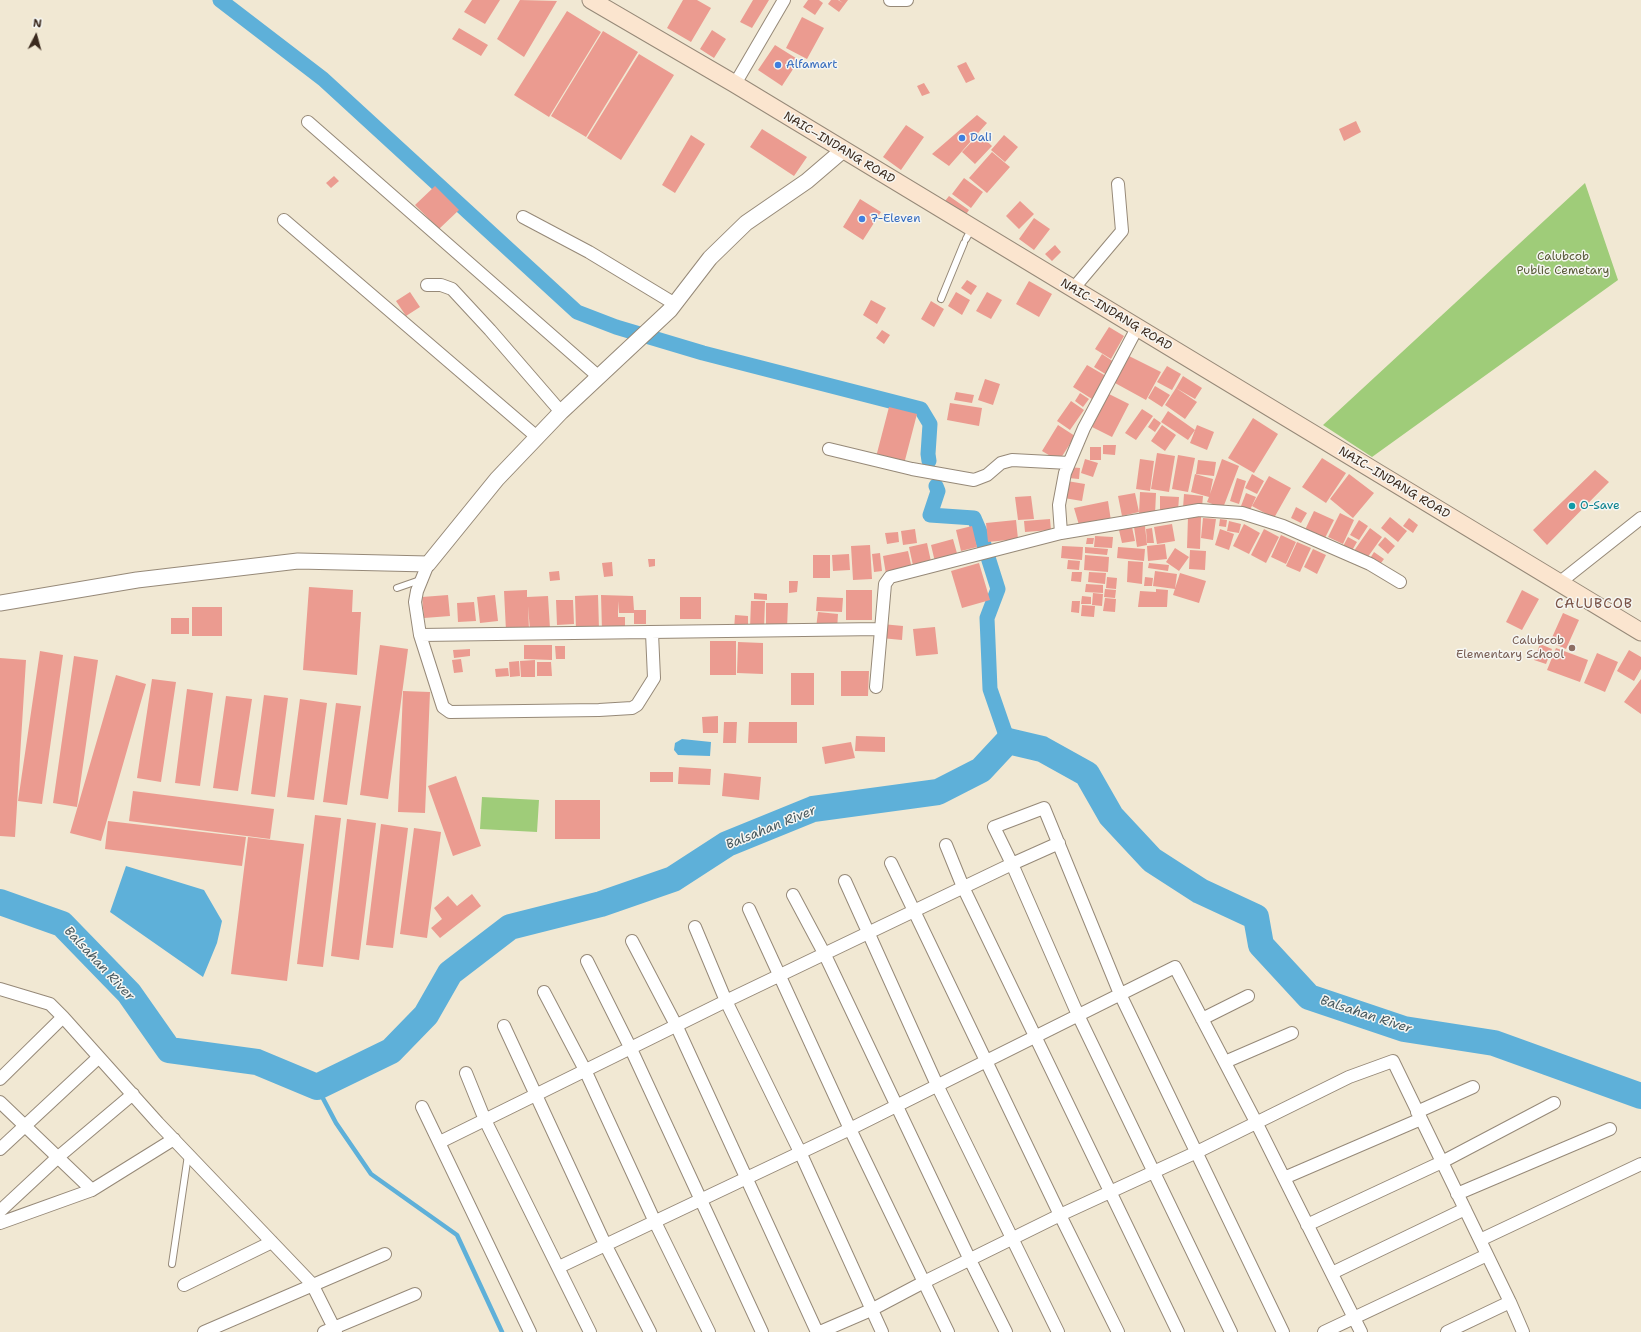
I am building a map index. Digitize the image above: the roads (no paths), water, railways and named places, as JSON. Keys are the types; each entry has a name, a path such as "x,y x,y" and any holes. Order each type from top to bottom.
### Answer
{"main road":[{"name":"NAIC–INDANG ROAD","path":"591,0 734,84 842,151 967,237 1073,289 1641,632"}],"street":[{"path":"734,84 784,0"},
{"path":"890,0 907,0"},
{"path":"308,122 599,377"},
{"path":"652,633 654,678 637,705 632,708 463,713 450,712 443,707 420,635 415,602 420,580 428,564 498,479 537,437 561,412 621,358 672,307 710,258 746,223 807,181 842,151"},
{"path":"1073,289 1122,231 1118,184"},
{"path":"523,217 589,252 672,307"},
{"path":"284,220 537,437"},
{"path":"427,285 441,285 452,289 490,330 561,412"},
{"path":"1061,532 1059,505 1065,473 1084,428 1137,328"},
{"path":"829,449 912,469 974,480 987,475 1001,464 1012,460 1069,463"},
{"path":"876,687 885,584 890,577 1061,532 1199,510 1242,513 1291,530 1370,564 1400,582"},
{"path":"1560,583 1641,518"},
{"path":"0,603 137,580 298,561 428,564"},
{"path":"420,635 880,629"},
{"path":"1231,1332 1078,1015 1012,864 994,827 1044,808 1120,994 1198,1152 1283,1332"},
{"path":"440,1142 536,1096 585,1070 677,1027 726,1001 825,955 963,887 1059,843"},
{"path":"946,845 963,887 1178,1332"},
{"path":"891,863 1060,1215 1118,1332"},
{"path":"845,881 937,1085 1058,1332"},
{"path":"793,896 825,955 896,1106 1006,1332"},
{"path":"749,909 850,1129 948,1332"},
{"path":"695,927 726,1001 800,1152 882,1332"},
{"path":"632,941 677,1027 818,1332 871,1310 924,1282 1012,1240 1060,1215 1198,1152 1256,1122 1349,1078 1392,1061 1524,1332"},
{"path":"587,961 631,1049 762,1332"},
{"path":"559,1267 850,1129 1175,967 1256,1122 1361,1332"},
{"path":"544,992 585,1070 655,1222 709,1332"},
{"path":"3,993 50,1004 63,1017 174,1139 312,1284 331,1331 415,1294"},
{"path":"1202,1019 1248,996"},
{"path":"0,1079 63,1017"},
{"path":"504,1026 605,1244 650,1332"},
{"path":"1224,1062 1292,1033"},
{"path":"0,1149 99,1057"},
{"path":"466,1072 485,1120 590,1332"},
{"path":"1284,1178 1419,1115 1473,1087"},
{"path":"0,1211 58,1158 133,1094"},
{"path":"0,1102 92,1190"},
{"path":"1308,1225 1442,1162 1554,1103"},
{"path":"422,1107 530,1332"},
{"path":"1457,1194 1610,1129"},
{"path":"0,1223 92,1190 174,1139"},
{"path":"1480,1240 1641,1164"},
{"path":"1332,1273 1464,1209"},
{"path":"184,1285 272,1242"},
{"path":"204,1332 312,1284 385,1254"},
{"path":"1324,1332 1487,1255"},
{"path":"1447,1332 1510,1302"}],"lane":[{"path":"941,299 967,237"},
{"path":"397,588 420,580"},
{"path":"172,1264 188,1154"}],"water":[{"path":"682,739 711,742 710,756 678,755 674,750 675,743"},
{"path":"126,866 204,890 222,921 217,943 203,977 110,912"}],"waterway":[{"path":"220,0 323,79 577,312 616,327 703,353 921,409 930,424 929,461"},
{"path":"936,486 938,491 930,515 974,518 980,532 998,589 987,618 990,689 1008,741"},
{"name":"Balsahan River","path":"0,902 62,924 129,993 169,1050 257,1062 317,1087 391,1051 426,1015 450,973 510,927 601,904 673,879 727,844 813,809 938,792 981,770 1008,741 1042,749 1087,774 1111,816 1152,860 1200,891 1256,917 1261,945 1309,997 1404,1029 1494,1043 1641,1096"},
{"path":"317,1087 336,1123 371,1174 457,1235 502,1332"}],"place":[{"name":"Alfamart","path":"778,65"},
{"name":"Dali","path":"962,138"},
{"name":"7-Eleven","path":"862,219"},
{"name":"O-Save","path":"1572,506"},
{"name":"Calubcob Elementary School","path":"1572,648"}],"district":[{"name":"CALUBCOB","path":"1594,604"}],"park label":[{"name":"Calubcob Public Cemetary","path":"1563,264"}]}
